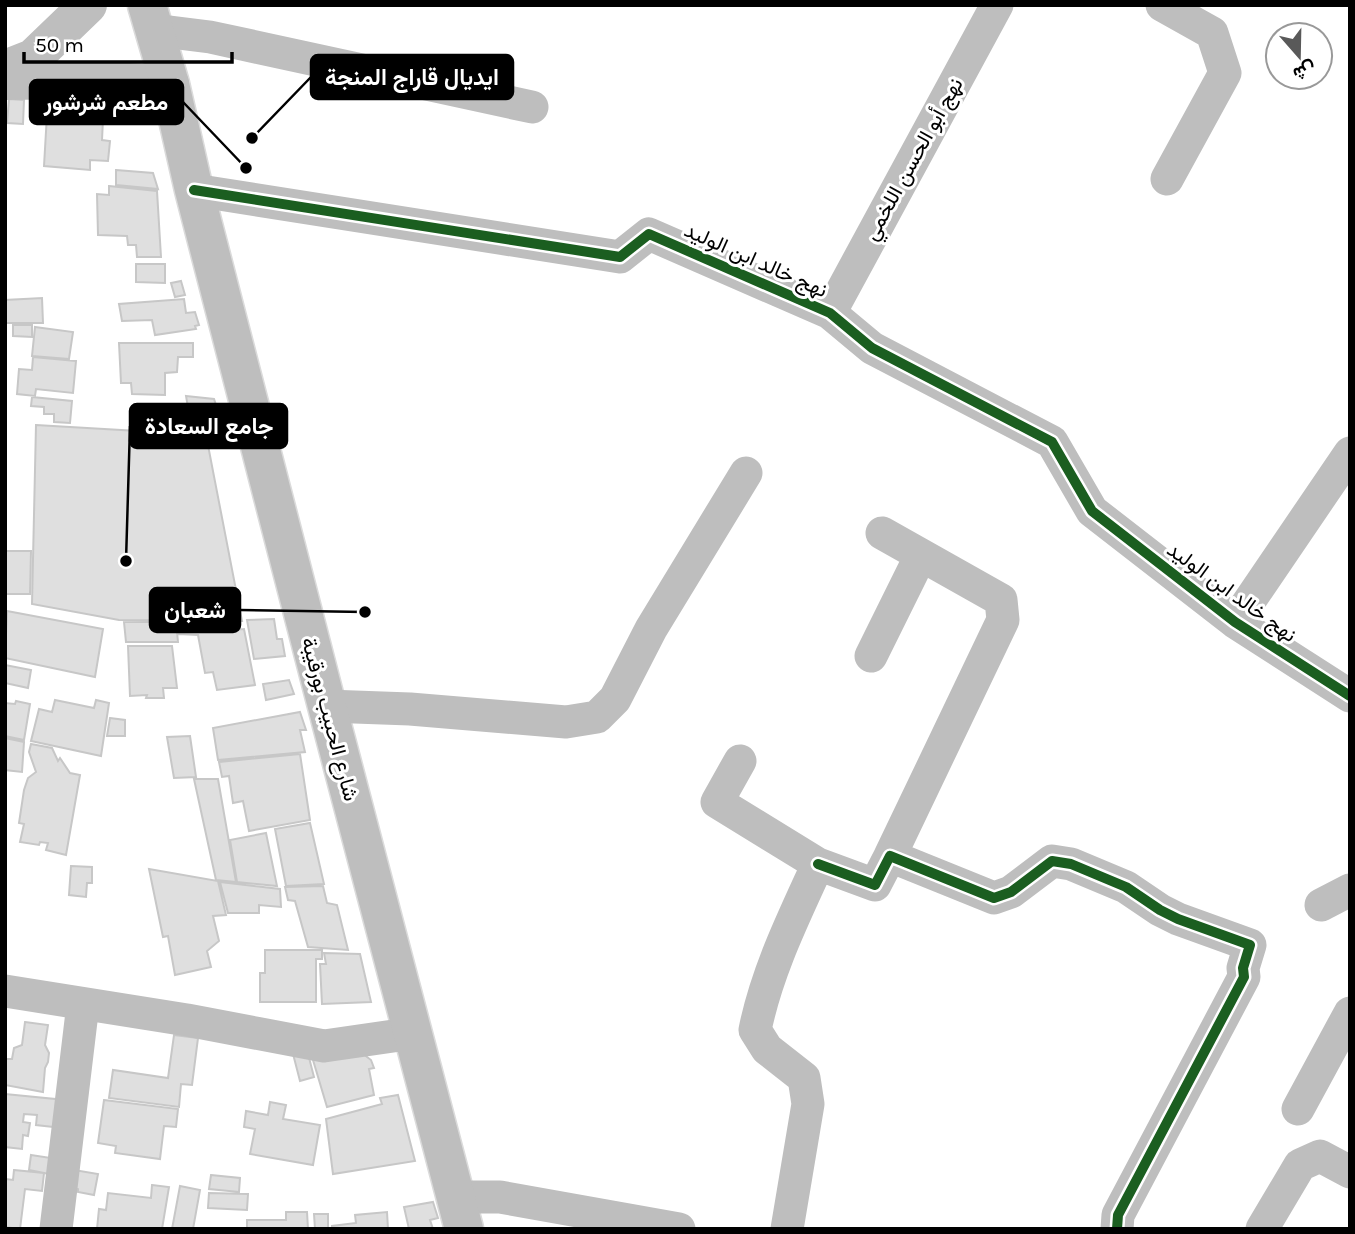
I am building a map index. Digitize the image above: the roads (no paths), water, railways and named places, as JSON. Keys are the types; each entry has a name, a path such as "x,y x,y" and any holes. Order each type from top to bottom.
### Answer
{"main road":[{"path":"5,69 33,58 88,5"},
{"name":"شارع الحبيب بورقيبة","path":"150,17 170,84 194,190 460,1213"},
{"path":"5,81 86,80 170,84"}],"street":[{"name":"نهج أبو الحسن اللخمي","path":"830,313 997,5"},
{"path":"1162,5 1212,33 1225,73 1167,179"},
{"path":"150,17 210,37 532,107"},
{"name":"نهج خالد ابن الوليد","path":"194,190 620,257 649,234 830,313 872,348 1052,442 1093,511 1235,622 1350,696"},
{"path":"1235,622 1350,453"},
{"path":"327,706 410,709 566,722 597,717 615,699 651,629 746,473"},
{"path":"740,761 717,802 818,864 875,885 1003,620 1001,600 882,533"},
{"path":"871,656 921,555"},
{"path":"890,856 994,898 1011,892 1052,861 1071,864 1126,887 1178,919 1250,944 1243,968 1244,977 1118,1215 1117,1229"},
{"path":"787,1229 808,1104 804,1078 767,1049 755,1030 762,993 818,864"},
{"path":"5,992 187,1020 324,1046 414,1034"},
{"path":"56,1229 83,1004"},
{"path":"1298,1109 1350,1013"},
{"path":"1262,1229 1300,1165 1320,1156 1350,1172"},
{"path":"460,1213 500,1197 679,1229"}],"place":[{"name":"ايديال قاراج المنجة","path":"252,138"},
{"name":"مطعم شرشور","path":"246,168"},
{"name":"جامع السعادة","path":"126,561"},
{"name":"شعبان","path":"365,612"}]}
